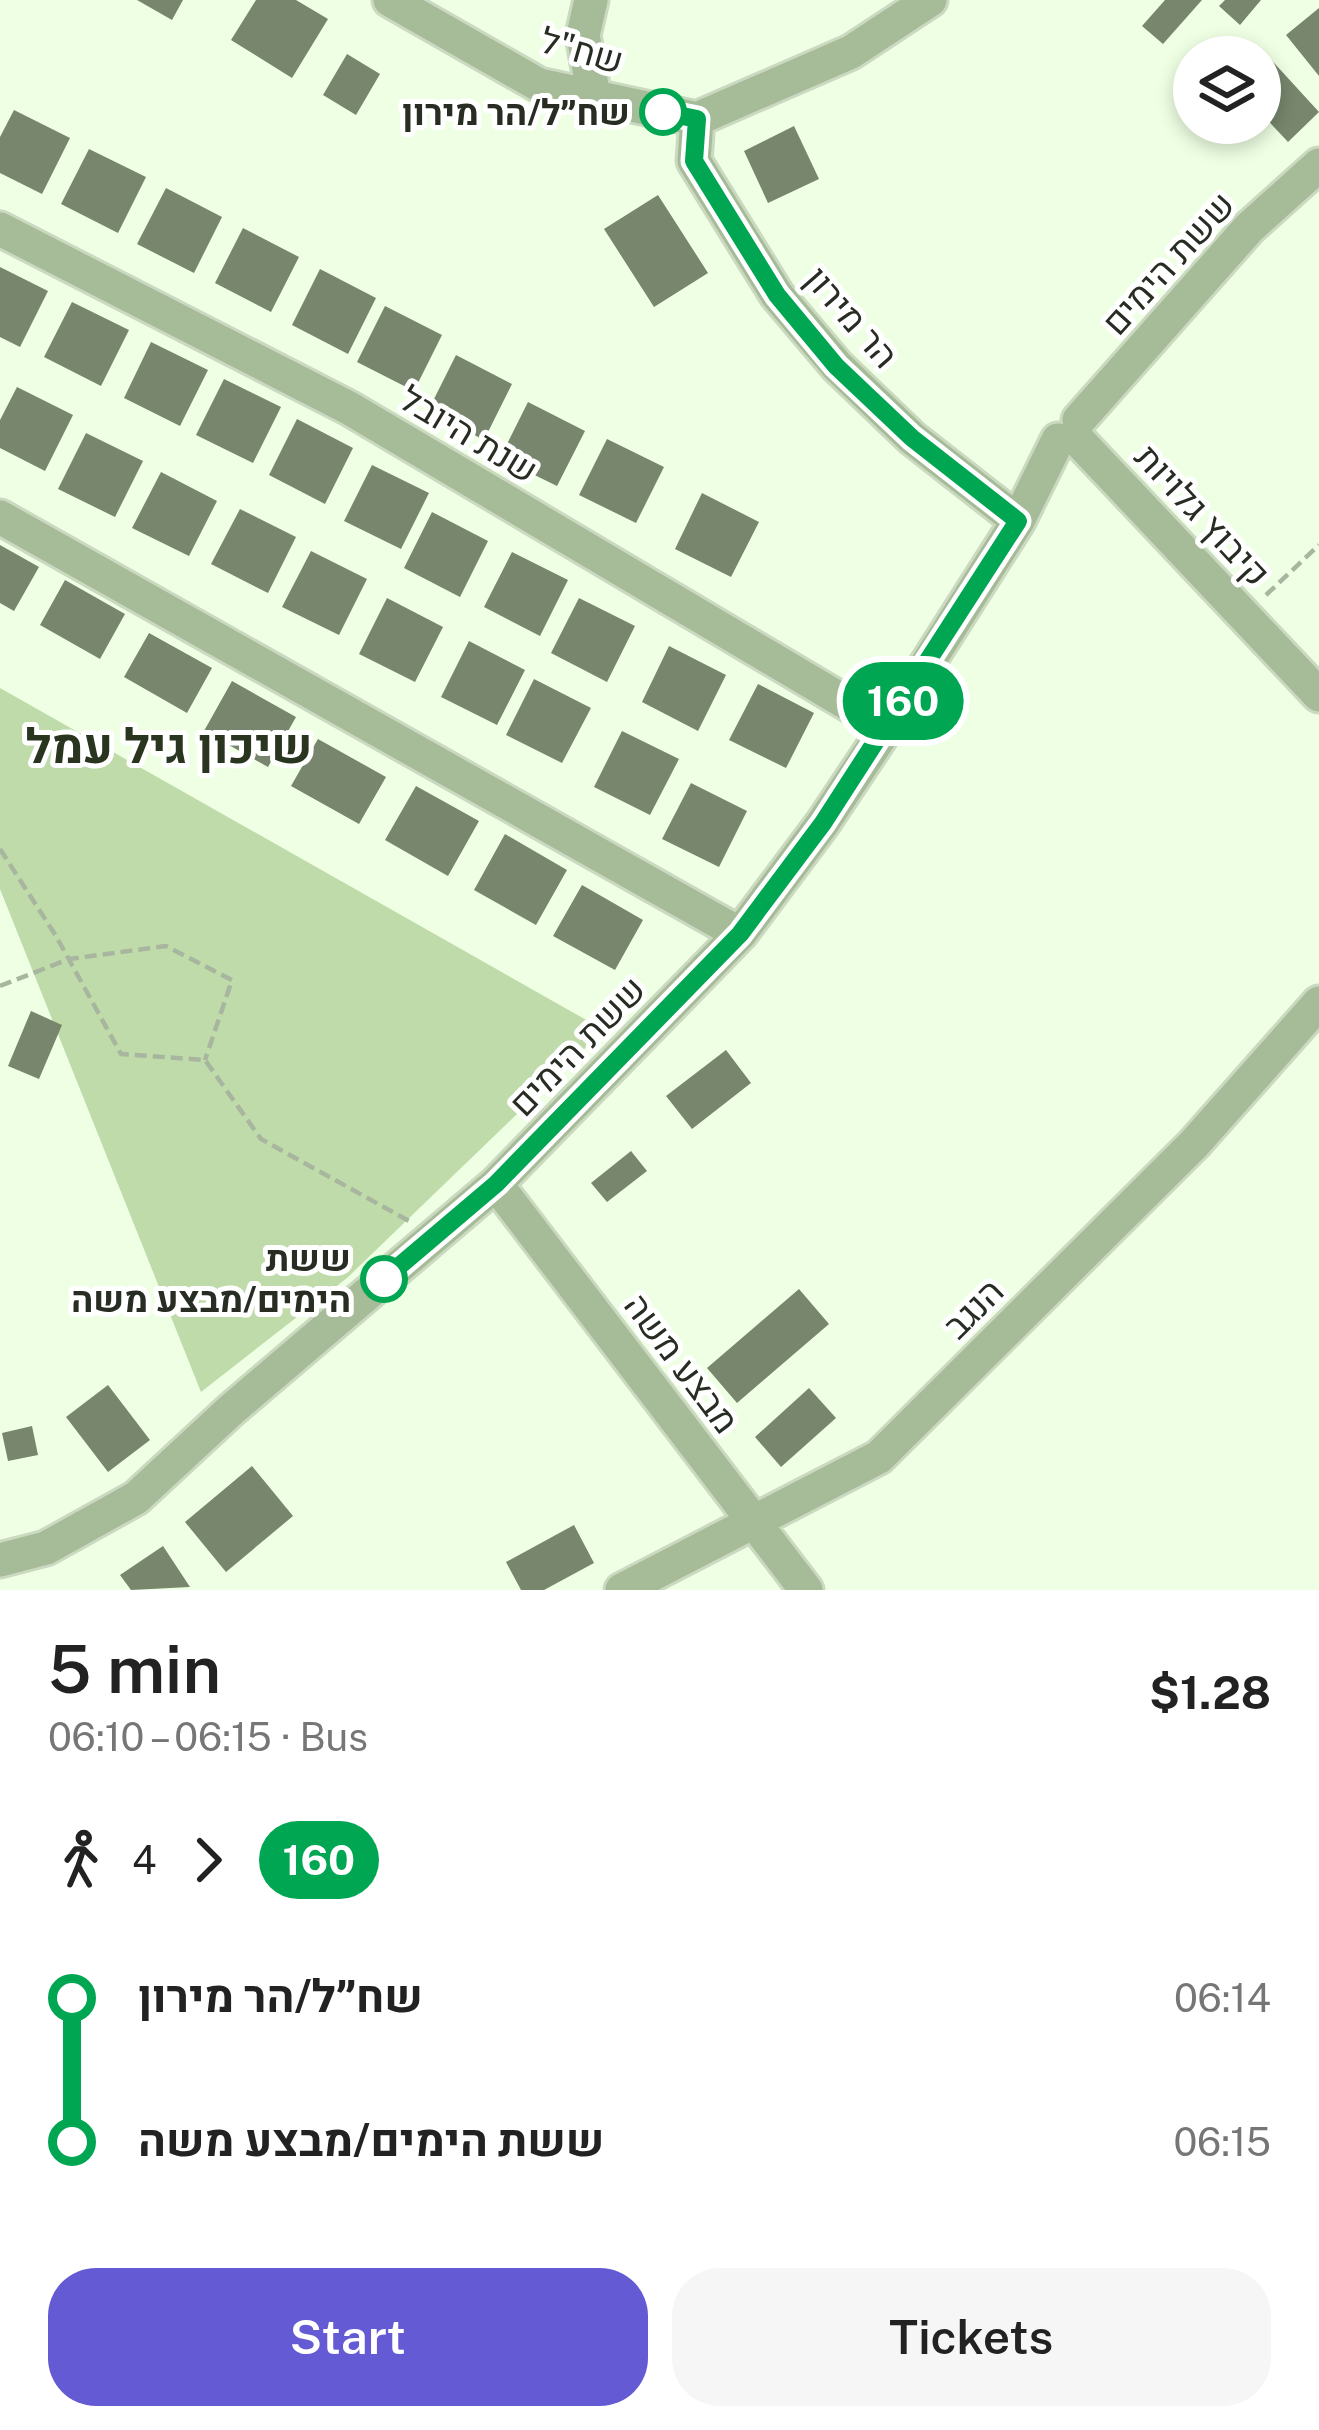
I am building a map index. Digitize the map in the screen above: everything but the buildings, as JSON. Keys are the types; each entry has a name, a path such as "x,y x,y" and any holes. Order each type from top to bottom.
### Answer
{"street":[{"name":"שח\"ל","path":"390,0 538,85 697,119"},
{"path":"591,0 583,35 594,97"},
{"path":"697,119 850,52 931,0"},
{"name":"הר מירון","path":"697,119 694,161 777,295 836,366 912,438 1018,521"},
{"name":"ששת הימים","path":"0,1560 46,1548 136,1498 231,1410 496,1184 740,934 887,727 1073,434 1249,228 1319,164"},
{"name":"שנת היובל","path":"0,229 350,408 887,727"},
{"name":"קיבוץ גלויות","path":"1073,434 1319,695"},
{"path":"0,517 740,934"},
{"name":"הנגב","path":"622,1590 879,1457 1194,1144 1319,1003"},
{"name":"מבצע משה","path":"496,1184 806,1590"}],"path":[{"path":"1244,615 1319,545"},
{"path":"0,849 121,1054 205,1060"},
{"path":"0,986 69,959 166,946 232,980 205,1060"},
{"path":"205,1060 261,1139 435,1235"}],"green space":[{"path":"0,688 604,1030 347,1278 201,1392 0,889"}],"bus line":[{"name":"160","path":"384,1279 496,1184 740,934 823,823 1018,521 912,438 836,366 777,295 694,161 697,119 663,112"}],"place":[{"name":"שח״ל/הר מירון","path":"663,112"},
{"name":"ששת הימים/מבצע משה","path":"384,1279"}],"district":[{"name":"שיכון גיל עמל","path":"169,746"}]}
